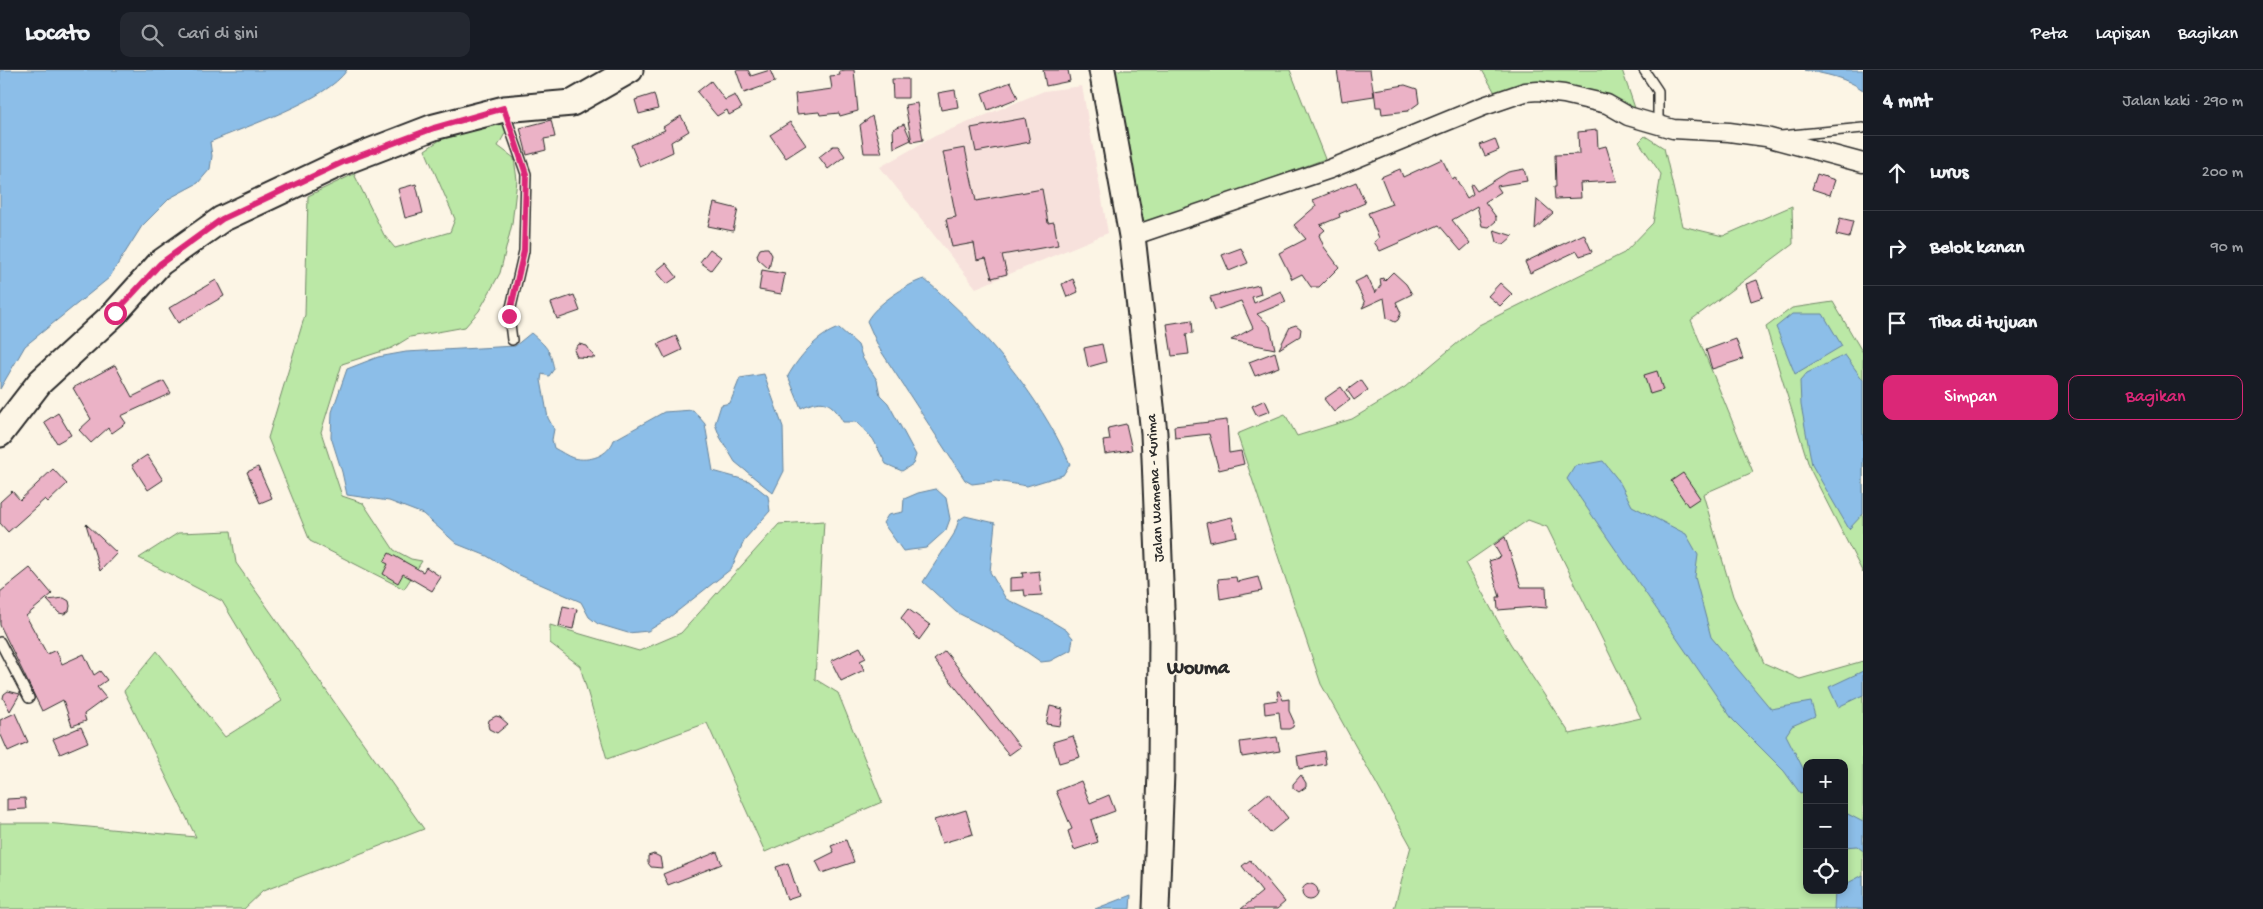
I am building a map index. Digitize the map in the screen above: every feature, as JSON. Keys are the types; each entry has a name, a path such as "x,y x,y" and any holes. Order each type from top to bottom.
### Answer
{"main road":[{"path":"0,434 40,382 115,313 160,264 222,219 343,162 434,128 504,108 572,103 630,70"},
{"name":"Jalan Wamena - Kurima","path":"1102,70 1132,236 1154,433 1162,633 1161,772 1156,909"}],"street":[{"path":"1132,236 1330,168 1484,106 1525,92 1538,91 1564,94 1607,104 1628,116 1673,129 1766,137 1863,163"}],"lane":[{"path":"1644,70 1658,91 1658,117 1651,123"},
{"path":"504,108 526,174 524,251 509,316 512,340"},
{"path":"1766,137 1863,128"},
{"path":"0,642 29,698"}],"shaded area":[{"path":"1082,86 1108,233 976,288 880,167 935,136 1044,91"}],"green space":[{"path":"1111,70 1290,70 1325,159 1135,229"},
{"path":"1482,70 1622,70 1636,111 1544,90 1502,105"},
{"path":"514,117 498,146 514,158 517,180 512,224 500,273 479,311 465,327 410,337 392,348 342,364 321,432 342,496 363,503 394,550 411,559 422,561 404,589 310,541 268,438 305,315 308,196 354,174 384,235 395,248 450,232 455,219 425,150 443,138"},
{"path":"1645,136 1664,148 1682,226 1723,236 1792,206 1793,244 1691,320 1753,472 1703,494 1733,596 1764,663 1800,679 1863,661 1863,909 1394,909 1411,846 1321,684 1237,434 1285,414 1297,436 1352,419 1405,387 1479,325 1624,253 1653,223 1661,174 1639,142","holes":["1528,520 1547,527 1641,718 1570,734 1510,643 1466,563"]},
{"path":"1833,302 1863,353 1863,573 1810,469 1766,327 1792,308"},
{"path":"824,521 815,679 838,693 882,802 765,852 707,723 607,759 580,666 550,643 550,625 639,651 681,633 779,524"},
{"path":"231,531 236,563 424,829 263,891 244,909 0,909 0,823 46,823 196,837 124,691 157,651 225,737 282,701 222,601 139,558 178,533"}],"water":[{"path":"0,70 347,70 337,81 304,102 210,142 212,156 210,169 198,183 170,198 142,226 109,278 25,346 0,389"},
{"path":"1804,70 1863,70 1863,90 1842,79"},
{"path":"924,279 946,298 988,341 1026,388 1042,412 1070,464 1063,475 1027,486 996,481 972,484 965,480 879,348 867,321 877,308 892,296 909,285"},
{"path":"1792,314 1823,314 1842,346 1795,374 1776,327"},
{"path":"839,328 858,345 863,359 877,380 880,395 888,403 916,455 913,464 902,471 886,464 873,439 857,422 843,422 835,410 826,403 816,403 801,408 788,376 797,362 816,341"},
{"path":"531,333 547,348 554,369 549,376 542,374 541,380 548,418 554,429 552,440 554,448 573,458 586,459 598,457 611,446 614,440 664,412 693,410 705,424 713,471 749,481 768,496 770,511 745,539 731,569 670,617 648,631 628,633 598,624 589,617 581,602 517,574 487,556 457,544 423,514 389,501 347,495 331,437 332,412 347,369 378,357 406,352 515,346"},
{"path":"1845,355 1863,380 1863,514 1849,529 1812,465 1801,405 1800,381 1807,373"},
{"path":"764,374 783,427 784,471 773,493 735,462 720,437 715,424 721,405 730,403 740,378"},
{"path":"1603,461 1619,481 1632,506 1686,534 1698,555 1695,577 1711,637 1771,709 1811,702 1815,716 1792,726 1786,735 1803,768 1803,792 1800,793 1784,771 1733,720 1567,479 1575,466"},
{"path":"936,489 946,498 950,519 946,530 926,548 903,551 883,523 888,515 903,512 904,499 918,493"},
{"path":"965,516 995,523 990,572 1006,599 1066,630 1073,638 1071,650 1050,661 1041,662 1005,637 956,612 923,582 954,534 959,520"},
{"path":"1863,671 1863,695 1838,707 1829,687"},
{"path":"1848,814 1863,822 1863,851 1857,846 1848,847"},
{"path":"1863,875 1863,909 1834,909 1835,894 1848,894 1848,883"},
{"path":"1131,895 1130,909 1095,909"}],"building":[{"path":"736,70 748,70 751,76 770,70 775,82 744,93"},
{"path":"854,70 858,111 840,116 839,113 820,115 819,112 797,114 795,94 832,89 830,76 840,75 839,71"},
{"path":"1043,70 1068,70 1070,81 1046,86"},
{"path":"1337,70 1370,70 1374,96 1342,101"},
{"path":"892,79 908,79 908,98 893,98"},
{"path":"711,81 725,100 735,95 742,108 729,115 727,110 717,116 697,92"},
{"path":"1011,82 1018,98 988,110 982,93"},
{"path":"1405,85 1417,89 1419,103 1408,111 1382,114 1381,107 1376,107 1374,90"},
{"path":"955,90 958,107 941,110 938,93"},
{"path":"654,94 658,109 639,114 635,100"},
{"path":"917,103 923,140 912,142 905,105"},
{"path":"681,116 689,131 671,142 673,152 640,167 631,145 665,130 663,127"},
{"path":"872,116 882,153 864,153 860,125"},
{"path":"1025,118 1030,142 976,152 971,128"},
{"path":"551,120 555,137 544,139 546,150 527,155 520,128"},
{"path":"790,122 806,145 786,158 770,135"},
{"path":"904,124 911,140 894,148 893,129"},
{"path":"1597,130 1598,148 1606,146 1617,181 1580,183 1581,198 1555,199 1555,155 1579,154 1578,132"},
{"path":"1495,139 1499,150 1485,156 1480,145"},
{"path":"833,146 838,146 845,156 828,169 819,157"},
{"path":"965,148 976,201 1042,189 1048,223 1054,222 1058,245 1002,255 1007,274 992,278 986,258 977,260 974,243 952,247 946,219 956,217 943,152"},
{"path":"1442,159 1452,179 1455,177 1467,198 1473,194 1470,185 1472,184 1477,191 1508,172 1524,169 1527,181 1497,186 1501,192 1485,202 1496,217 1496,221 1489,227 1482,226 1477,206 1452,220 1470,243 1461,251 1439,225 1380,251 1374,242 1379,238 1368,213 1392,204 1381,177 1400,169 1403,177"},
{"path":"1817,174 1835,180 1830,195 1812,189"},
{"path":"1356,182 1365,203 1339,214 1340,217 1320,225 1325,230 1319,235 1324,247 1339,267 1319,287 1311,287 1302,274 1292,279 1279,253 1306,239 1294,225 1316,206 1313,200"},
{"path":"416,184 423,213 405,218 398,189"},
{"path":"1537,199 1553,213 1535,229"},
{"path":"714,203 738,209 733,231 708,226"},
{"path":"1840,218 1853,221 1849,238 1836,235"},
{"path":"1494,230 1513,236 1504,244 1500,244 1497,242"},
{"path":"1584,234 1592,252 1580,256 1577,251 1530,273 1525,262"},
{"path":"768,248 772,255 769,269 758,259 757,255 760,249"},
{"path":"1241,248 1248,263 1229,271 1222,255"},
{"path":"710,249 721,257 711,270 700,262"},
{"path":"666,263 677,277 667,284 656,271"},
{"path":"762,270 785,274 781,294 759,290"},
{"path":"1393,272 1406,284 1412,294 1396,302 1401,313 1395,322 1387,318 1384,298 1362,308 1365,303 1355,282 1367,276 1375,293 1381,285 1380,279 1383,278 1384,281"},
{"path":"1073,279 1078,292 1067,297 1062,284"},
{"path":"216,280 224,296 178,323 169,308"},
{"path":"1757,280 1763,297 1751,301 1746,284"},
{"path":"1500,283 1512,294 1500,306 1488,296"},
{"path":"1259,285 1261,294 1252,297 1254,303 1281,291 1286,302 1257,314 1270,326 1275,349 1231,340 1253,328 1241,301 1215,310 1210,297"},
{"path":"574,295 580,311 557,319 551,303"},
{"path":"1192,320 1193,333 1186,334 1189,354 1172,356 1167,324"},
{"path":"1296,325 1301,329 1300,336 1279,349 1290,327"},
{"path":"676,336 682,350 665,358 658,344"},
{"path":"1736,339 1743,359 1712,369 1706,350"},
{"path":"579,344 587,346 595,358 577,357 574,350"},
{"path":"1102,344 1106,362 1088,367 1084,348"},
{"path":"1275,352 1279,367 1255,376 1249,362"},
{"path":"115,365 132,397 164,381 171,393 121,416 126,423 112,433 108,428 91,443 79,430 91,419 73,388"},
{"path":"1657,371 1663,390 1650,394 1644,375"},
{"path":"1361,380 1368,390 1354,400 1347,390"},
{"path":"1341,387 1350,400 1334,412 1324,399"},
{"path":"1265,400 1270,411 1257,416 1252,406"},
{"path":"58,413 71,435 57,443 44,422"},
{"path":"1227,420 1229,453 1241,451 1244,464 1219,470 1209,434 1175,438 1174,426"},
{"path":"1126,424 1132,450 1105,454 1103,441 1110,440 1108,428"},
{"path":"147,455 163,480 148,490 132,465"},
{"path":"258,467 272,498 260,503 247,472"},
{"path":"53,469 67,484 48,502 45,499 8,532 0,523 0,502 12,491 20,500"},
{"path":"1683,473 1700,498 1688,506 1671,481"},
{"path":"1232,517 1237,536 1210,542 1206,523"},
{"path":"86,524 117,553 100,571"},
{"path":"1505,537 1521,587 1546,587 1547,608 1498,610 1497,597 1500,597 1489,561 1501,557 1494,545"},
{"path":"389,553 423,572 426,567 441,577 432,591 403,574 398,583 383,574 388,564 384,562"},
{"path":"30,568 52,594 26,616 47,654 56,650 62,664 84,654 94,675 100,671 107,680 97,687 106,698 84,714 86,721 72,726 63,700 42,711 0,625 0,592"},
{"path":"1039,571 1042,595 1025,596 1024,590 1010,591 1010,578 1023,577 1022,573"},
{"path":"1236,577 1237,582 1258,577 1262,591 1220,599 1218,579"},
{"path":"64,598 69,601 70,606 69,611 64,614 59,613 47,600"},
{"path":"563,606 577,609 573,629 559,626"},
{"path":"908,609 930,625 919,640 901,618"},
{"path":"860,647 866,658 860,661 864,670 841,681 831,661"},
{"path":"945,651 1020,747 1009,755 934,660"},
{"path":"8,691 20,694 10,711 3,698 4,694"},
{"path":"1277,691 1279,691 1283,700 1289,699 1289,711 1294,722 1293,727 1289,729 1281,729 1279,712 1265,714 1264,702 1278,700"},
{"path":"1050,706 1063,709 1060,726 1046,724"},
{"path":"15,713 28,742 8,751 0,733 0,720"},
{"path":"496,716 508,724 497,733 489,729 488,725 489,720"},
{"path":"81,727 88,742 60,754 53,739"},
{"path":"1073,736 1080,757 1059,763 1053,742"},
{"path":"1277,737 1280,751 1242,757 1240,742"},
{"path":"1324,751 1326,764 1299,769 1297,756"},
{"path":"1301,775 1306,783 1306,787 1299,792 1293,788 1293,784"},
{"path":"1081,781 1090,803 1109,795 1115,811 1091,820 1098,842 1074,850 1068,831 1072,829 1056,791"},
{"path":"1268,793 1288,818 1270,833 1249,809"},
{"path":"25,798 26,809 7,810 7,799"},
{"path":"966,810 973,834 942,843 934,820"},
{"path":"846,840 854,862 822,873 816,861 834,852 831,846"},
{"path":"717,852 722,864 668,885 663,874"},
{"path":"654,854 660,857 662,868 651,867 648,863 648,856"},
{"path":"1250,860 1285,902 1277,909 1241,909 1262,892 1242,866"},
{"path":"788,863 799,896 787,900 776,867"},
{"path":"1310,884 1318,892 1310,900 1302,892"}],"district":[{"name":"Wouma","path":"1198,669"}],"route":[{"path":"115,313 160,264 222,219 343,162 434,128 504,108 526,174 524,251 509,316"}]}
